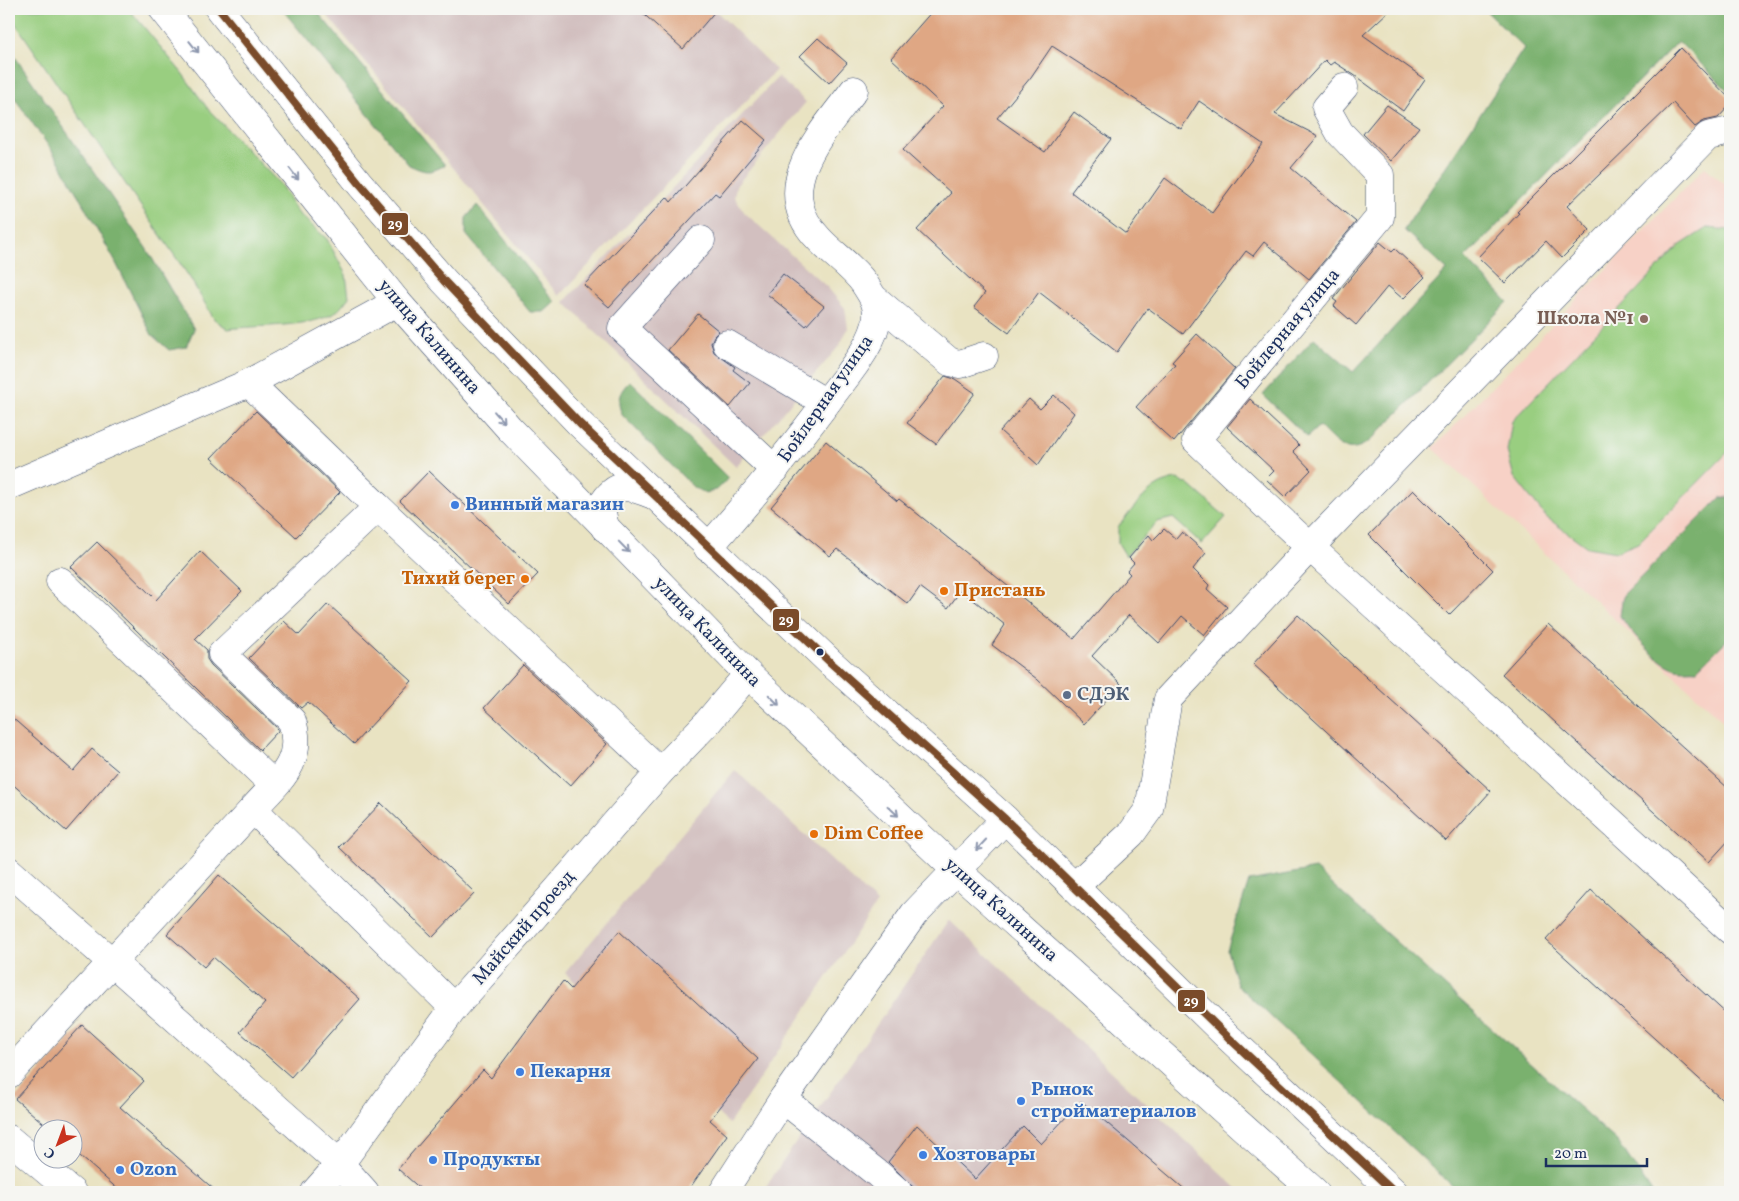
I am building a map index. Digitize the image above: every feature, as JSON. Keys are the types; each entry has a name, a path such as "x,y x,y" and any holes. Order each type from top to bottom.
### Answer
{"main road":[{"name":"улица Калинина","path":"163,9 397,302 509,428 605,528 748,674 957,871 1315,1192"},
{"path":"218,9 360,184 444,281 580,424 708,548 868,697 1005,819 1228,1037 1394,1192"},
{"name":"Бойлерная улица","path":"1310,547 1196,440 1380,216 1380,174 1340,133 1326,108 1344,87"},
{"path":"854,90 815,142 800,174 799,206 805,221 817,238 860,278 875,300 950,362 960,364 984,356"},
{"path":"1075,886 1131,834 1149,810 1168,699 1310,547 1708,136 1730,131"},
{"path":"701,240 622,328 775,470"},
{"name":"Бойлерная улица","path":"708,548 775,470 855,364 876,329 875,300"},
{"path":"9,486 250,382 397,302"},
{"path":"726,344 826,403"},
{"path":"250,382 378,507 660,772"},
{"path":"605,528 601,507 608,495 617,488 630,486 655,495"},
{"path":"9,1074 285,774 294,759 296,735 292,721 222,654 378,507"},
{"path":"1310,547 1730,930"},
{"path":"60,581 274,785"},
{"name":"Майский проезд","path":"315,1192 340,1164 454,1008 660,772 707,723 748,674"},
{"path":"253,809 454,1008"},
{"path":"723,1192 783,1099 914,914 1005,819"},
{"path":"9,871 340,1164 365,1192"},
{"path":"783,1099 898,1192"},
{"path":"9,1139 72,1192"}],"shaded area":[{"path":"322,9 714,9 776,70 559,296"},
{"path":"778,77 806,102 736,186 734,197 745,213 827,287 845,308 848,328 840,345 736,467 564,302"},
{"name":"Школа №1","path":"1705,167 1730,189 1730,728 1433,448"},
{"path":"735,770 877,903 729,1124 565,973"},
{"path":"949,920 1241,1192 762,1192"}],"green space":[{"path":"9,9 129,9 182,73 208,109 280,184 298,213 327,239 346,275 349,297 341,307 326,317 284,325 228,329 214,319 190,278 9,14"},
{"path":"282,9 315,9 445,165 435,170 427,171 409,165"},
{"path":"1484,9 1730,9 1730,93 1678,41 1465,258 1508,302 1371,440 1355,448 1349,448 1337,443 1319,426 1307,437 1263,395 1314,338 1353,372 1447,270 1404,230 1524,48"},
{"path":"9,48 146,248 194,329 186,347 169,350 152,335 115,261 57,158 9,90"},
{"path":"477,205 555,302 544,312 530,312 466,234 466,218"},
{"path":"1707,228 1730,230 1730,450 1638,543 1616,552 1587,547 1546,517 1514,477 1507,451 1512,421 1679,246"},
{"path":"630,381 728,478 718,489 706,493 694,488 622,415 619,400 623,389"},
{"path":"1177,479 1188,484 1226,517 1202,544 1173,518 1157,522 1126,556 1118,543 1118,527 1151,490 1167,481"},
{"path":"1730,497 1730,637 1697,670 1677,669 1661,661 1653,654 1625,623 1620,616 1623,595 1720,498"},
{"path":"1315,869 1619,1143 1652,1192 1459,1192 1237,985 1227,950 1249,881"}],"building":[{"path":"638,9 717,9 683,49"},
{"path":"934,9 1391,9 1363,35 1425,79 1403,111 1354,75 1334,62 1330,65 1325,60 1275,114 1318,136 1291,168 1356,222 1309,279 1264,242 1253,256 1246,251 1183,334 1148,308 1117,352 1039,292 1009,333 974,307 985,293 917,230 951,193 903,150 943,106 891,58","holes":["1052,46 1181,129 1199,101 1263,144 1212,213 1165,178 1126,234 1071,192 1111,139 1074,112 1045,152 997,118 1031,77"]},
{"path":"818,38 847,63 829,83 800,56"},
{"path":"1681,48 1730,99 1730,105 1718,118 1704,121 1695,127 1673,103 1567,206 1590,230 1562,258 1546,241 1505,283 1478,257 1519,213 1517,212"},
{"path":"1387,105 1419,127 1391,161 1363,134"},
{"path":"743,120 766,140 719,196 715,193 609,307 584,285 667,197 671,202"},
{"path":"1380,242 1392,252 1395,249 1425,277 1403,299 1388,286 1356,325 1334,306 1337,302 1333,299"},
{"path":"783,274 824,306 806,326 767,294"},
{"path":"698,314 719,331 711,343 714,352 735,367 733,370 750,383 730,407 668,350"},
{"path":"1197,334 1235,369 1174,442 1136,407 1175,364 1172,362"},
{"path":"945,376 955,379 975,393 936,444 907,423"},
{"path":"1054,395 1074,413 1038,465 1000,431 1029,399 1040,409"},
{"path":"1250,399 1299,445 1293,451 1311,470 1285,497 1266,479 1274,471 1227,427"},
{"path":"256,411 340,492 296,537 211,458"},
{"path":"826,441 897,501 899,499 1074,639 1130,574 1127,571 1134,563 1129,558 1149,535 1153,540 1164,529 1176,539 1182,532 1206,553 1193,569 1209,585 1207,589 1227,607 1204,635 1182,616 1159,643 1129,615 1092,656 1121,684 1084,724 1037,679 992,645 1005,625 961,590 948,608 920,587 908,604 837,549 830,556 771,507"},
{"path":"429,471 538,574 509,604 400,501"},
{"path":"1413,490 1493,570 1449,615 1369,535"},
{"path":"97,542 156,600 200,551 242,591 195,639 207,650 207,659 211,665 278,729 260,750 71,567"},
{"path":"328,604 412,681 354,744 308,702 301,708 249,658 284,621 299,635"},
{"path":"1298,615 1491,791 1446,841 1253,664"},
{"path":"1548,624 1730,790 1730,839 1709,862 1502,674"},
{"path":"523,665 607,744 570,786 484,708"},
{"path":"9,715 73,771 92,749 118,771 66,831 9,781"},
{"path":"381,803 475,893 433,937 339,847"},
{"path":"219,875 360,999 291,1077 240,1032 265,1003 213,957 204,967 167,934"},
{"path":"1591,890 1730,1017 1730,1107 1546,940"},
{"path":"619,931 758,1059 710,1120 727,1135 687,1192 424,1192 398,1169 483,1070 491,1078 563,981 571,989"},
{"path":"82,1025 144,1081 120,1107 217,1192 121,1192 82,1158 82,1118 37,1118 15,1099"},
{"path":"1081,1101 1188,1192 918,1192 888,1162 917,1125 975,1179 1023,1126 1041,1144"}],"transit line":[{"name":"29","path":"219,9 360,184 444,281 580,424 831,663 1005,819 1228,1037 1394,1192"}],"place":[{"name":"Школа №1","path":"1644,319"},
{"name":"Винный магазин","path":"455,505"},
{"name":"Тихий берег","path":"525,579"},
{"name":"Пристань","path":"944,591"},
{"name":"СДЭК","path":"1067,695"},
{"name":"Dim Coffee","path":"814,834"},
{"name":"Пекарня","path":"520,1072"},
{"name":"Рынок стройматериалов","path":"1021,1101"},
{"name":"Хозтовары","path":"923,1155"},
{"name":"Продукты","path":"433,1160"},
{"name":"Ozon","path":"120,1170"}]}
